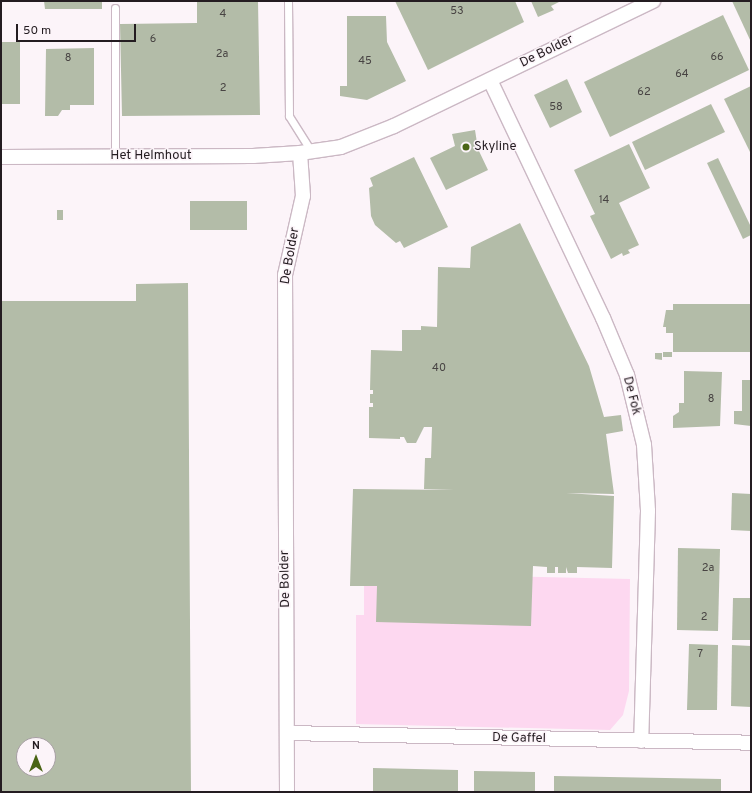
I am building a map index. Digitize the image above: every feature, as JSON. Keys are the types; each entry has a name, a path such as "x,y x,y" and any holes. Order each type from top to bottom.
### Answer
{"street":[{"name":"De Bolder","path":"287,792 285,275 303,196 306,152 341,147 394,126 653,1"},
{"name":"De Fok","path":"490,80 603,318 627,375 644,445 648,511 642,741"},
{"name":"Het Helmhout","path":"1,157 306,152"},
{"name":"De Gaffel","path":"287,733 751,743"}],"lane":[{"path":"288,1 289,116 306,152"},
{"path":"115,8 115,156"}],"shaded area":[{"path":"364,573 630,579 629,691 623,715 610,730 356,724 356,615 364,615"}],"building":[{"path":"44,1 102,1 102,9 45,9"},
{"path":"197,1 258,1 260,115 122,116 120,24 197,23"},
{"path":"395,1 515,1 524,22 428,70"},
{"path":"531,1 561,1 551,6 554,10 538,17"},
{"path":"732,1 751,1 751,42"},
{"path":"723,15 749,70 610,137 584,82"},
{"path":"347,16 386,16 387,42 406,81 367,100 340,96 340,86 347,86"},
{"path":"1,42 20,42 20,104 1,104"},
{"path":"94,48 94,105 70,105 70,110 62,110 58,116 45,116 46,49"},
{"path":"567,79 582,112 550,128 534,95"},
{"path":"751,86 751,154 724,99"},
{"path":"711,104 725,132 645,170 632,142"},
{"path":"475,130 478,149 488,170 446,190 430,158 455,146 452,134"},
{"path":"629,144 650,188 619,203 639,245 628,250 630,253 623,256 622,253 611,259 590,216 595,214 574,170"},
{"path":"414,157 448,227 404,248 400,241 396,243 375,225 371,216 369,188 373,186 370,178"},
{"path":"718,158 751,227 751,235 743,239 707,163"},
{"path":"190,201 247,201 247,230 190,230"},
{"path":"57,210 63,210 63,220 57,220"},
{"path":"520,223 589,366 604,417 621,415 623,431 606,434 614,494 566,493 614,496 612,568 577,567 577,573 568,573 566,567 566,573 558,573 558,567 555,567 555,573 547,573 547,567 533,566 531,626 376,622 377,586 350,586 353,489 454,490 424,489 425,458 431,458 432,427 424,427 416,443 407,443 404,437 400,437 400,439 369,438 369,407 373,407 373,403 370,403 370,394 373,394 373,390 370,390 371,350 402,351 402,330 421,330 421,326 437,327 438,267 470,268 471,247"},
{"path":"188,283 191,792 1,792 1,301 136,301 136,284"},
{"path":"673,304 751,304 751,352 673,352 673,333 666,333 666,327 663,327 666,310 673,310"},
{"path":"663,352 672,352 672,357 663,357"},
{"path":"655,353 662,353 662,360 655,359"},
{"path":"684,371 722,372 720,426 673,428 673,416 679,412 679,403 684,403"},
{"path":"742,380 751,380 751,426 734,424 734,411 742,411"},
{"path":"732,493 751,494 751,531 731,530"},
{"path":"678,548 720,549 718,631 677,630"},
{"path":"733,598 751,598 751,640 732,640"},
{"path":"689,644 718,645 717,710 687,710"},
{"path":"732,645 751,646 751,707 731,706"},
{"path":"373,768 458,770 458,792 373,792"},
{"path":"474,771 535,772 535,792 474,792"},
{"path":"554,776 721,779 721,792 554,792"}],"place":[{"name":"Skyline","path":"466,147"}]}
